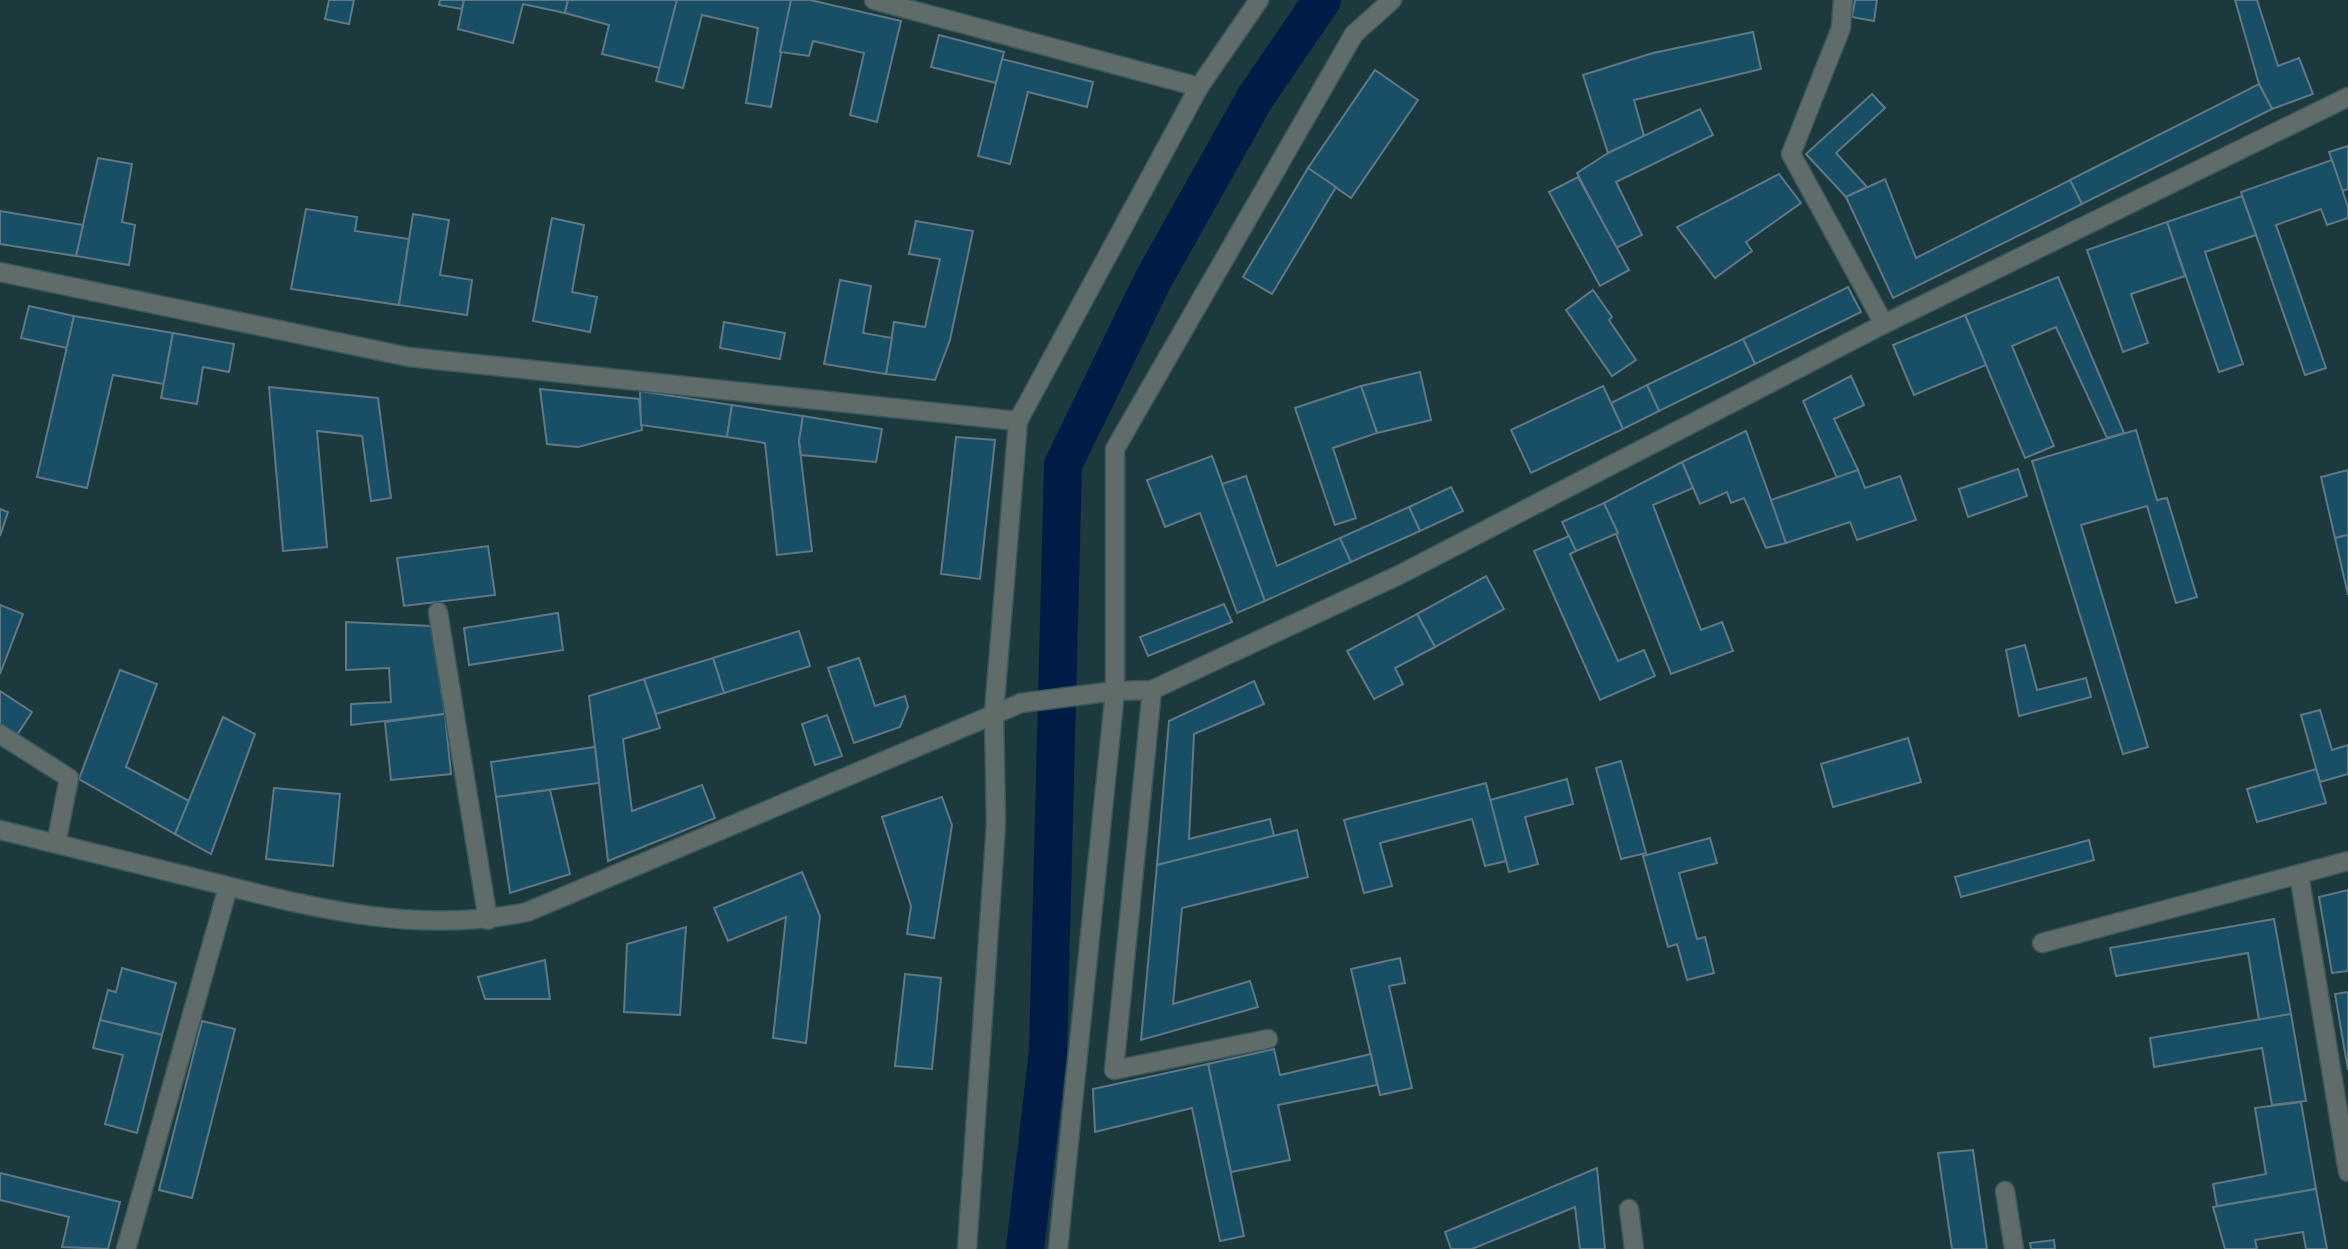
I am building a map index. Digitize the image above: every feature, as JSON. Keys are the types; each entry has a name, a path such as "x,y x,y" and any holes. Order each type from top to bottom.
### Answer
{"street":[{"path":"874,0 1199,87"},
{"path":"967,1249 996,824 994,713 1018,421 1199,87 1259,0"},
{"path":"1058,1249 1115,691 1115,449 1354,34 1392,0"},
{"path":"1843,0 1841,28 1791,154 1884,324"},
{"path":"0,830 228,887 378,919 433,923 488,920 527,912 1021,703 1115,691 1152,690 1397,576 1884,324 2348,97"},
{"path":"0,272 409,357 1018,421"},
{"path":"438,612 488,920"},
{"path":"1152,690 1114,1070 1268,1039"},
{"path":"0,734 69,778 56,844"},
{"path":"2042,943 2348,862"},
{"path":"2299,874 2348,1172"},
{"path":"127,1249 228,887"},
{"path":"2005,1191 2014,1249"},
{"path":"1629,1209 1634,1249"}],"building":[{"path":"329,0 354,0 349,24 325,19"},
{"path":"440,0 464,0 462,9 439,5"},
{"path":"464,0 568,0 565,13 523,4 513,43 458,29"},
{"path":"568,0 677,0 660,68 602,54 609,25 565,13"},
{"path":"677,0 791,0 771,107 746,103 758,28 702,15 683,88 656,81"},
{"path":"791,0 810,0 901,21 877,122 850,115 864,53 813,41 809,56 780,52"},
{"path":"1855,0 1877,0 1874,21 1852,17"},
{"path":"2235,0 2257,0 2278,66 2299,58 2313,94 2272,109 2259,84"},
{"path":"1753,32 1761,69 1634,100 1644,136 1608,153 1583,75 1653,53"},
{"path":"939,35 1004,52 996,83 931,67"},
{"path":"1002,59 1093,82 1087,107 1028,92 1010,164 978,156"},
{"path":"1375,70 1418,100 1351,198 1308,168"},
{"path":"2259,84 2272,109 2082,204 2070,180"},
{"path":"1872,94 1885,108 1836,153 1867,187 1846,197 1806,154"},
{"path":"1700,109 1713,135 1616,182 1642,235 1616,248 1577,173 1608,153"},
{"path":"2348,146 2348,189 2342,191 2329,152"},
{"path":"98,158 132,164 122,222 135,225 129,265 76,256"},
{"path":"2332,160 2348,207 2348,218 2327,225 2321,209 2276,225 2326,368 2305,375 2241,192"},
{"path":"1308,168 1336,187 1272,294 1243,277"},
{"path":"1779,174 1801,203 1746,242 1752,251 1715,278 1677,227"},
{"path":"1578,177 1629,270 1600,286 1549,192"},
{"path":"1885,179 1916,258 2070,180 2082,204 1893,298 1846,197"},
{"path":"2242,196 2256,235 2205,252 2243,364 2219,372 2167,222"},
{"path":"306,209 357,217 355,231 409,239 399,305 291,289"},
{"path":"0,211 83,225 76,256 0,244"},
{"path":"413,214 449,220 440,275 472,280 467,315 399,305"},
{"path":"552,218 584,225 572,292 597,297 590,332 533,321"},
{"path":"916,221 973,231 950,340 935,380 886,374 894,322 925,327 940,259 909,254"},
{"path":"2167,222 2185,276 2131,294 2148,343 2123,352 2087,250"},
{"path":"2058,277 2124,433 2107,438 2056,327 2012,346 2054,446 2025,458 1965,315"},
{"path":"840,280 871,286 863,333 892,338 886,374 824,364"},
{"path":"1848,287 1861,312 1755,364 1743,339"},
{"path":"1593,290 1636,360 1612,376 1566,310"},
{"path":"29,306 74,316 67,348 21,338"},
{"path":"1965,315 1986,365 1914,395 1893,345"},
{"path":"74,316 173,333 164,384 113,375 87,488 37,477"},
{"path":"724,322 785,333 780,359 720,348"},
{"path":"173,333 234,344 229,372 203,367 197,404 161,398"},
{"path":"1743,339 1755,364 1659,411 1647,385"},
{"path":"1420,372 1431,420 1377,433 1361,386"},
{"path":"1851,376 1864,405 1834,419 1858,470 1837,478 1803,401"},
{"path":"1647,385 1659,411 1623,429 1611,403"},
{"path":"1361,386 1377,433 1333,448 1356,518 1335,525 1295,408"},
{"path":"1603,386 1623,429 1531,473 1511,430"},
{"path":"269,387 378,398 391,498 371,501 362,436 317,431 327,547 283,551"},
{"path":"540,389 639,399 642,430 578,447 547,444"},
{"path":"640,391 732,405 727,437 641,425"},
{"path":"732,405 803,416 799,441 812,551 777,555 765,443 727,437"},
{"path":"803,416 882,429 876,462 801,455 799,441"},
{"path":"2136,430 2157,500 2167,498 2197,597 2176,603 2147,506 2081,525 2148,747 2123,754 2032,461"},
{"path":"1746,431 1786,543 1766,548 1744,498 1731,503 1727,492 1700,504 1682,462"},
{"path":"956,437 995,440 980,579 941,574"},
{"path":"1212,456 1265,601 1237,613 1200,513 1165,527 1147,480"},
{"path":"1682,462 1693,488 1653,505 1701,630 1722,622 1733,651 1671,674 1604,503"},
{"path":"2018,469 2027,496 1968,517 1959,489"},
{"path":"1858,470 1865,488 1900,476 1916,520 1857,540 1850,522 1786,543 1771,500"},
{"path":"2348,470 2348,535 2335,538 2321,477"},
{"path":"1246,476 1277,566 1340,538 1351,562 1265,601 1222,484"},
{"path":"1451,487 1463,511 1420,531 1409,507"},
{"path":"1604,503 1618,533 1576,551 1562,522"},
{"path":"1409,507 1420,531 1351,562 1340,538"},
{"path":"0,509 8,512 0,536"},
{"path":"2348,535 2348,595 2335,538"},
{"path":"1569,536 1576,551 1570,554 1618,661 1644,650 1655,676 1600,700 1534,551"},
{"path":"488,546 495,595 404,606 397,558"},
{"path":"1486,576 1504,609 1435,647 1417,614"},
{"path":"1224,604 1232,622 1148,656 1140,637"},
{"path":"0,605 23,614 0,674"},
{"path":"558,613 563,650 469,665 464,628"},
{"path":"1417,614 1435,647 1395,668 1403,684 1374,699 1347,651"},
{"path":"346,622 431,626 445,714 351,725 351,704 391,702 389,668 346,670"},
{"path":"799,631 810,666 724,693 713,658"},
{"path":"2025,645 2037,690 2086,678 2091,697 2019,716 2006,650"},
{"path":"713,658 724,693 656,714 644,679"},
{"path":"859,658 875,706 905,696 908,707 900,727 854,743 828,668"},
{"path":"120,670 157,684 126,767 191,802 175,834 79,779"},
{"path":"644,679 660,728 623,739 632,811 702,785 715,818 608,861 589,696"},
{"path":"1254,681 1264,704 1194,734 1189,839 1270,819 1274,836 1157,865 1169,721"},
{"path":"0,691 32,712 15,738 0,728"},
{"path":"2320,710 2332,750 2348,745 2348,774 2320,782 2301,715"},
{"path":"445,714 451,774 391,780 385,722"},
{"path":"827,715 842,756 815,765 802,724"},
{"path":"223,717 255,734 211,854 175,834"},
{"path":"1908,738 1921,782 1833,807 1821,764"},
{"path":"595,747 599,783 496,797 491,762"},
{"path":"1621,761 1646,853 1621,859 1596,768"},
{"path":"2316,769 2326,803 2257,822 2247,789"},
{"path":"1567,779 1573,804 1525,817 1538,864 1509,872 1490,800"},
{"path":"1486,783 1506,861 1485,866 1472,819 1380,843 1392,886 1364,893 1344,820"},
{"path":"274,788 340,794 333,866 266,859"},
{"path":"550,790 570,874 510,893 496,797"},
{"path":"942,797 952,825 934,938 907,934 911,906 882,817"},
{"path":"1297,830 1308,877 1182,908 1173,1004 1250,981 1258,1007 1141,1040 1157,865"},
{"path":"1710,838 1717,863 1679,873 1697,939 1705,937 1714,973 1687,980 1677,944 1668,947 1643,856"},
{"path":"2089,840 2094,860 1961,897 1955,877"},
{"path":"802,872 820,916 806,1043 773,1038 786,917 728,941 714,908"},
{"path":"2348,890 2348,971 2332,973 2319,897"},
{"path":"2274,919 2291,1014 2259,1020 2248,953 2116,976 2110,948"},
{"path":"686,927 680,1015 624,1012 627,944"},
{"path":"1400,958 1405,983 1389,986 1412,1088 1380,1095 1351,969"},
{"path":"545,960 550,999 485,999 478,977"},
{"path":"122,968 176,983 162,1035 100,1020 108,990 116,992"},
{"path":"905,974 941,978 932,1069 895,1066"},
{"path":"2348,992 2348,1070 2335,994"},
{"path":"2291,1014 2306,1101 2272,1105 2262,1048 2154,1067 2150,1038"},
{"path":"100,1020 162,1035 137,1133 105,1124 123,1055 93,1048"},
{"path":"202,1021 235,1029 192,1198 159,1190"},
{"path":"1274,1049 1280,1075 1371,1054 1377,1085 1278,1105 1290,1160 1231,1172 1208,1064"},
{"path":"1208,1064 1244,1236 1220,1241 1192,1108 1095,1132 1093,1089"},
{"path":"2301,1102 2316,1189 2217,1206 2213,1184 2266,1174 2255,1108"},
{"path":"1973,1150 1987,1249 1952,1249 1938,1153"},
{"path":"1597,1168 1605,1249 1580,1249 1575,1207 1472,1249 1451,1249 1445,1232"},
{"path":"0,1173 120,1202 108,1249 62,1247 69,1217 0,1200"},
{"path":"2316,1189 2327,1249 2306,1249 2303,1232 2255,1240 2257,1249 2225,1249 2213,1207"},
{"path":"2054,1240 2055,1249 2031,1249 2030,1243"}],"waterway":[{"path":"1025,1249 1048,1051 1063,465 1153,280 1255,98 1322,0"}]}
